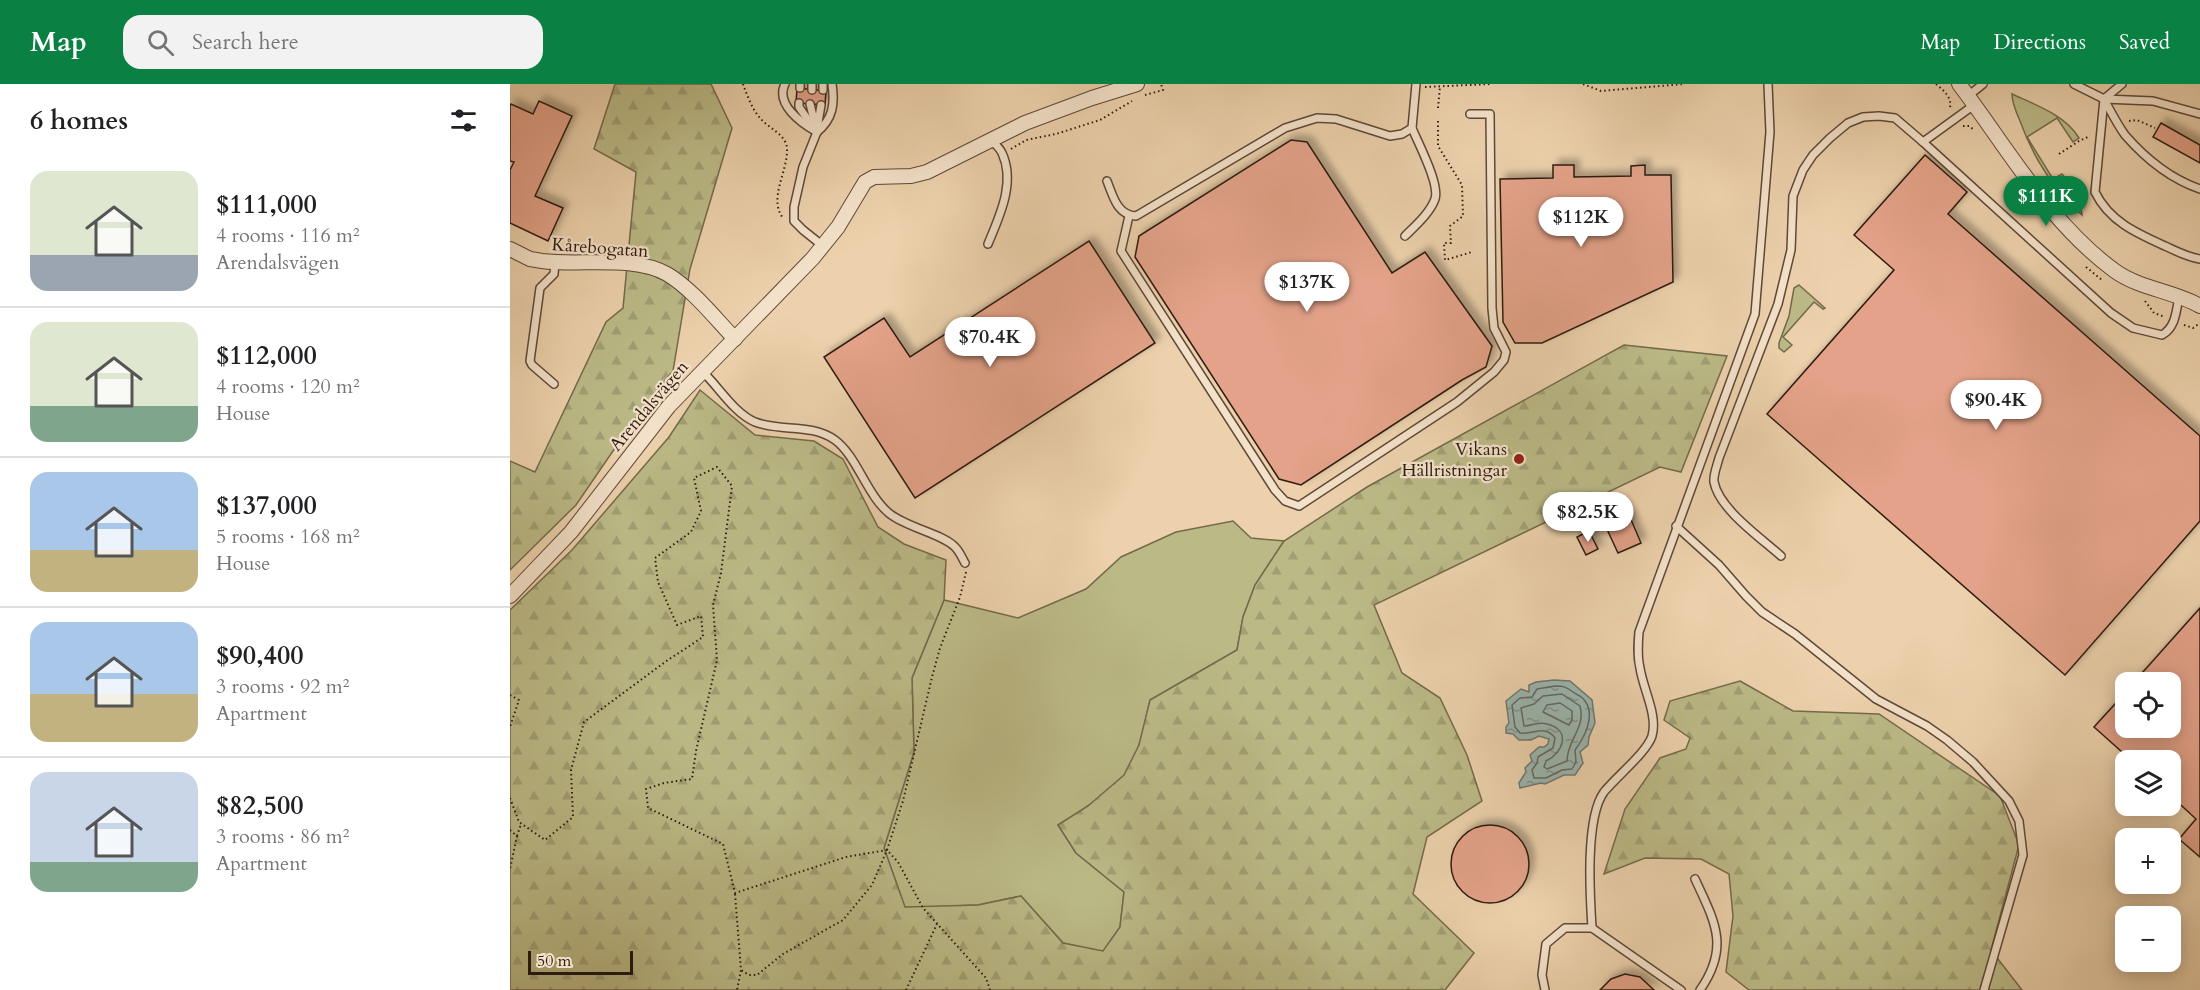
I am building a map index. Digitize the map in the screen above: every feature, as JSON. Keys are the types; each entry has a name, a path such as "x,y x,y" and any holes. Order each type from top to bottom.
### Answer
{"street":[{"name":"Arendalsvägen","path":"510,596 571,532 669,406 823,246 865,182 874,177 911,176 927,172 990,139 1060,110 1137,84"},
{"path":"1959,84 2052,210 2085,246 2117,272 2151,287 2192,299"},
{"name":"Kårebogatan","path":"510,249 530,259 555,263 633,264 650,267 667,274 705,307 735,339"}],"lane":[{"path":"785,84 782,91 783,100 788,108 809,128 817,132"},
{"path":"817,132 827,123 832,110 834,94 832,84"},
{"path":"1592,928 1590,849 1596,813 1602,795 1647,746 1652,736 1652,716 1639,667 1639,632 1755,314 1770,132 1768,84"},
{"path":"1923,142 1971,100 1983,84"},
{"path":"2074,84 2104,99 2153,101 2200,114"},
{"path":"2122,84 2104,99 2095,192 2101,205 2133,232 2190,257 2200,259"},
{"path":"1405,236 1428,210 1435,198 1435,186 1412,128 1416,86"},
{"path":"2104,99 2124,133 2147,157 2168,173 2200,189"},
{"path":"799,103 817,132"},
{"path":"821,105 817,132 803,167 794,207 794,221 823,246"},
{"path":"810,106 817,132"},
{"path":"1129,216 1121,251 1275,490 1285,501 1299,506 1457,402 1494,372 1504,360 1506,352 1494,328 1492,308 1490,114 1470,114"},
{"path":"1781,556 1728,507 1718,493 1714,479 1719,458 1778,304 1791,250 1793,196 1803,170 1813,155 1848,123 1871,117 1895,118 2086,291 2133,328 2162,335 2167,332 2192,299"},
{"path":"1107,181 1118,208 1129,216 1136,216 1285,128 1317,118 1336,119 1390,136 1402,134 1412,128"},
{"path":"988,244 1002,209 1007,181 1002,152 990,139"},
{"path":"554,384 532,366 530,361 540,288 554,274 555,263"},
{"path":"702,371 744,414 755,422 813,430 835,440 843,447 882,507 912,528 951,543 965,563"},
{"path":"1676,526 1719,565 1762,612 1795,634 1876,699 1928,726 1947,740 1973,762 2009,801 2019,821 2023,855 1984,990"},
{"path":"1695,879 1713,918 1717,934 1716,959 1700,990"},
{"path":"1545,990 1542,975 1546,944 1565,928 1592,928 1681,990"}],"path":[{"path":"743,84 760,119 786,143 788,150 778,194 778,209 783,219 794,221"},
{"path":"1002,152 1026,140 1056,134 1100,120 1145,95 1163,90 1161,84"},
{"path":"1416,86 1491,84"},
{"path":"1583,84 1601,91 1684,84"},
{"path":"1438,108 1440,86"},
{"path":"1097,111 1100,120"},
{"path":"1438,121 1438,146 1462,185 1463,216 1450,226 1451,243 1444,243 1445,260 1472,252"},
{"path":"510,798 519,822 545,840 573,817 571,770 584,722 703,637 701,616 676,625 658,582 655,558 691,532 701,511 694,478 717,467 732,486 721,573 713,605 717,660 696,751 692,779 664,783 646,789 648,808 723,844 735,893 741,970 737,990"},
{"path":"741,970 749,975 757,975 783,954 843,920 872,885 887,850 903,801 940,648 960,597 965,563"},
{"path":"510,695 519,700 510,727"},
{"path":"510,869 521,824"},
{"path":"510,830 517,836"},
{"path":"735,893 846,857 887,850"},
{"path":"887,850 898,862 923,908 986,978 990,990"},
{"path":"906,990 937,924"}],"green space":[{"path":"615,84 711,84 732,128 690,269 673,371 639,413 576,505 510,570 510,461 535,472 606,322 623,308 636,172 594,149"},
{"path":"2012,94 2058,117 2079,138 2073,142 2057,118 2027,137 2053,179 2062,174 2079,194 2082,215 2053,183 2038,160 2025,134 2013,104"},
{"path":"1799,285 1825,308 1823,309 1814,302 1783,337 1792,345 1784,352 1779,348 1779,343 1789,316 1794,288"},
{"path":"1624,345 1727,356 1681,472 1660,467 1374,605 1402,673 1440,698 1467,755 1482,801 1427,837 1413,894 1474,953 1445,990 510,990 510,610 572,550 669,437 700,390 755,435 814,441 843,459 878,527 904,544 946,560 944,600 912,678 914,752 884,848 905,907 978,905 1021,896 1063,943 1103,951 1120,927 1124,892 1076,853 1058,825 1088,806 1124,775 1139,745 1150,700 1237,650 1243,617 1255,585 1284,541 1367,487"},
{"path":"1233,521 1251,538 1284,541 1255,585 1243,617 1237,650 1150,700 1138,748 1125,775 1103,795 1058,825 1076,853 1124,892 1120,927 1103,952 1063,943 1021,896 978,905 905,908 884,848 914,752 912,678 944,600 1018,618 1086,589 1121,557 1176,532"},
{"path":"1740,681 1793,711 1879,714 2000,796 2019,845 1991,950 2022,990 1749,990 1726,972 1733,916 1729,874 1701,859 1645,858 1604,874 1625,809 1660,758 1686,749 1690,738 1664,720 1670,701"}],"water":[{"path":"1554,680 1570,681 1592,700 1595,723 1588,745 1580,752 1583,763 1575,775 1564,775 1545,784 1520,788 1519,783 1526,772 1525,768 1532,761 1530,755 1539,747 1548,744 1549,739 1539,736 1531,740 1519,740 1513,734 1506,733 1509,723 1506,701 1521,689 1529,692 1529,685"}],"building":[{"path":"797,88 826,91 825,105 796,103"},
{"path":"539,101 572,116 535,196 563,208 548,241 510,223 510,170 514,162 510,161 510,106 511,104 533,114"},
{"path":"2161,123 2200,145 2200,163 2153,137"},
{"path":"1291,140 1307,142 1392,273 1425,252 1492,346 1486,367 1462,380 1301,485 1279,479 1135,257 1139,236"},
{"path":"1925,155 1967,192 1948,214 2200,436 2200,521 2065,675 1767,414 1894,270 1854,235"},
{"path":"1553,165 1574,165 1574,177 1631,176 1631,166 1645,165 1645,175 1671,175 1673,282 1542,343 1515,343 1503,322 1500,179 1553,178"},
{"path":"1089,241 1155,343 915,498 824,357 884,318 910,357"},
{"path":"1629,515 1641,543 1618,553 1605,525"},
{"path":"1589,531 1598,549 1586,555 1577,537"},
{"path":"2200,608 2200,857 2181,841 2181,837 2196,819 2181,805 2181,750 2120,750 2094,727 2115,704 2115,738 2181,738 2181,672 2143,672"},
{"path":"1490,825 1505,828 1518,836 1526,849 1529,864 1526,879 1518,892 1505,900 1490,903 1475,900 1462,892 1454,879 1451,864 1454,849 1462,836 1475,828"},
{"path":"1625,974 1640,977 1654,990 1600,990 1611,979"}],"place":[{"name":"Vikans Hällristningar","path":"1519,459"}]}
